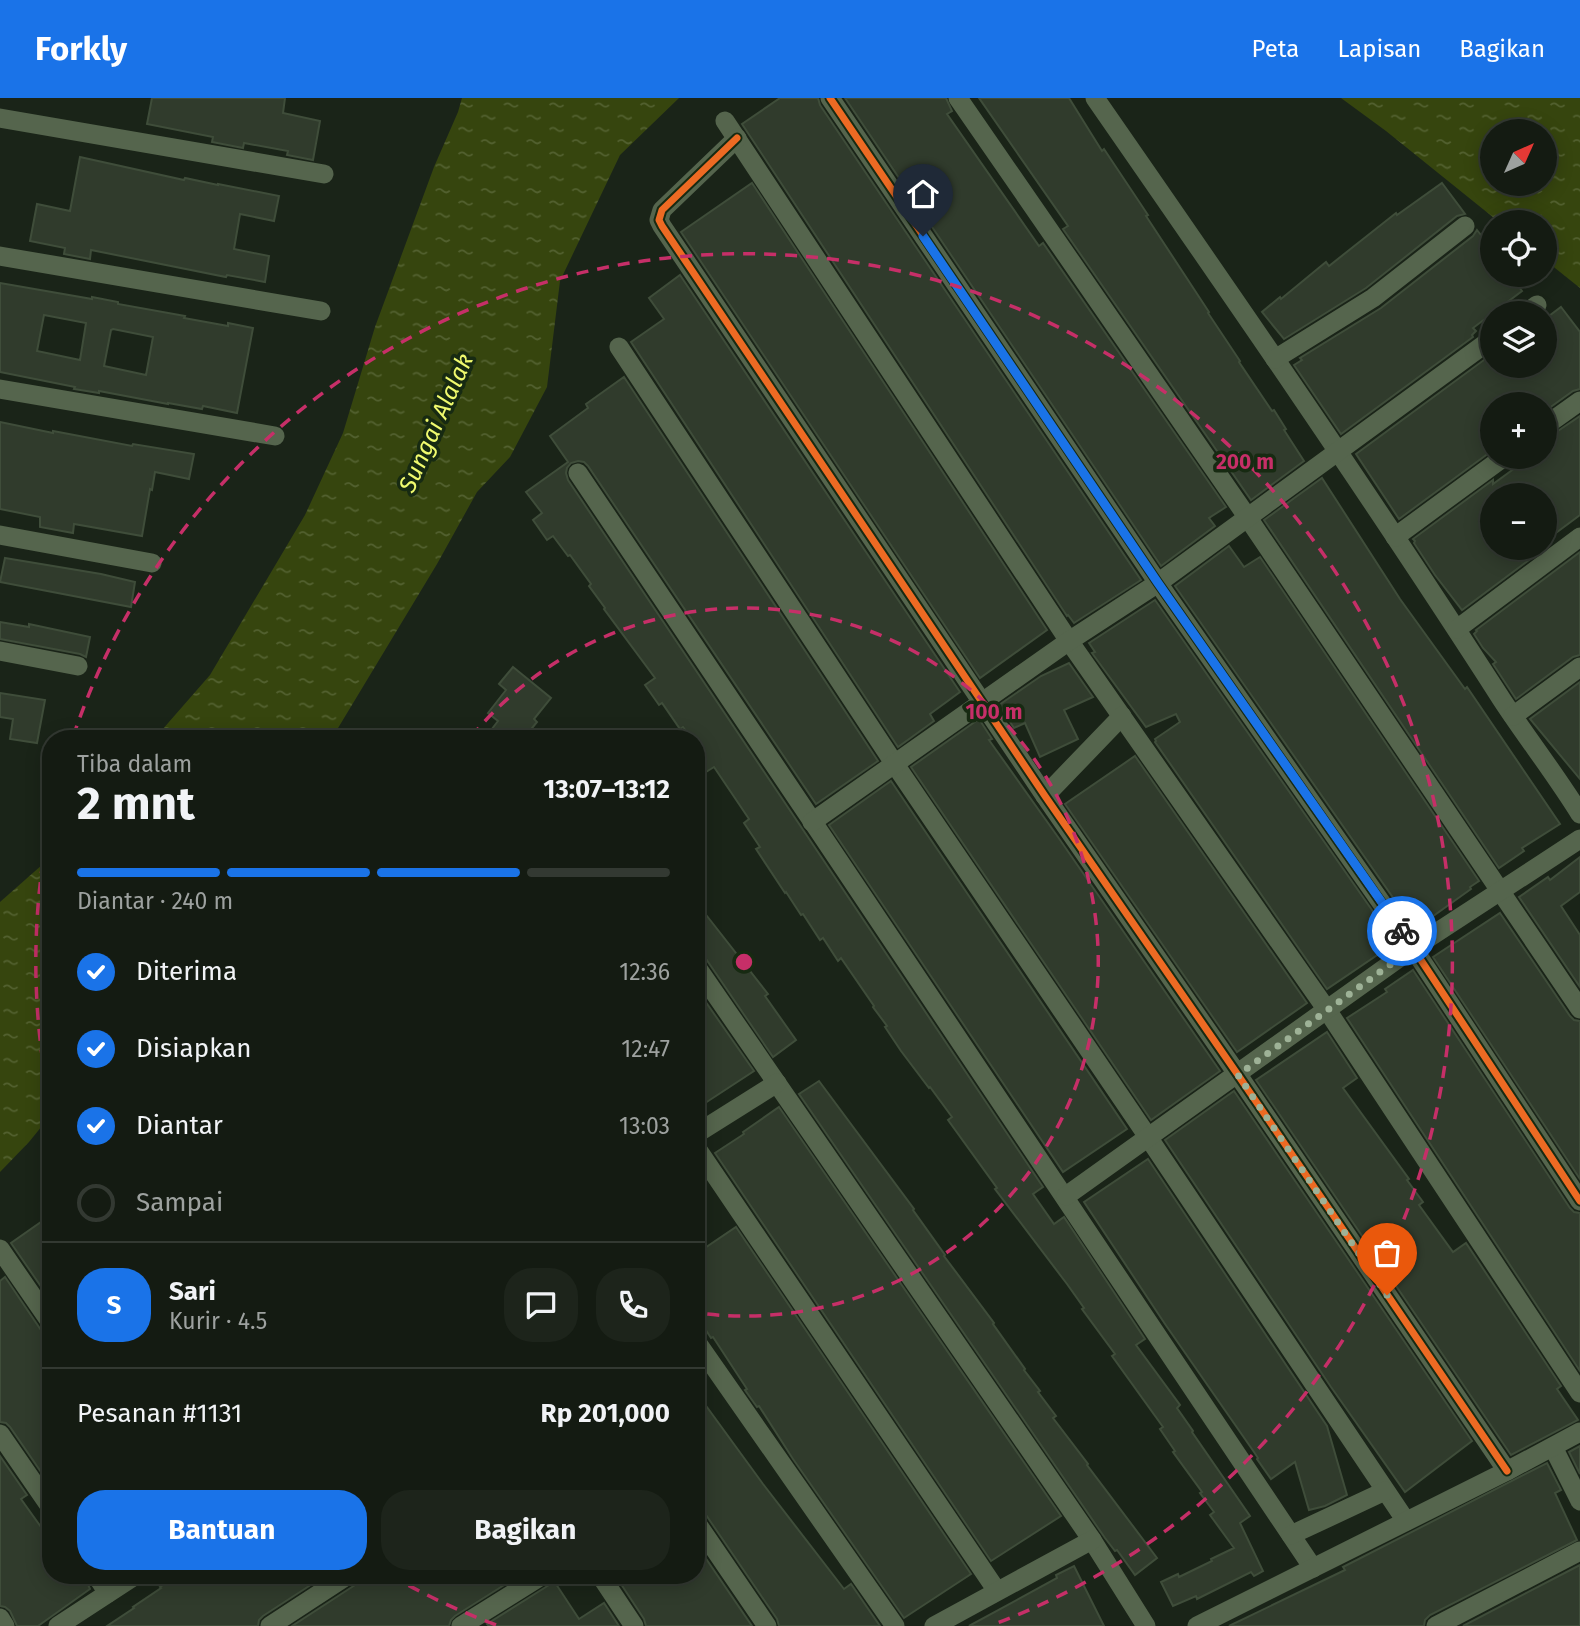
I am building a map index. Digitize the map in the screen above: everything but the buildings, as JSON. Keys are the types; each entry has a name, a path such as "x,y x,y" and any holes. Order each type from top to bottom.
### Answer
{"street":[{"path":"830,98 1158,583 1413,948 1580,1201"},
{"path":"958,98 1248,517 1580,1009"},
{"path":"1096,98 1275,359 1513,716 1579,809"},
{"path":"0,118 324,174"},
{"path":"725,121 1069,641 1327,1010 1580,1393"},
{"path":"737,138 662,210 659,220 1045,796 1507,1471"},
{"path":"1275,359 1373,298 1465,226"},
{"path":"0,256 321,311"},
{"path":"812,822 1069,641 1158,583 1480,347"},
{"path":"619,348 894,763 1406,1521"},
{"path":"0,389 275,436"},
{"path":"1557,417 1580,401"},
{"path":"1395,537 1488,469"},
{"path":"578,473 1066,1196 1313,1568"},
{"path":"0,535 152,562"},
{"path":"1457,629 1580,537"},
{"path":"0,651 78,666"},
{"path":"1513,716 1580,667"},
{"path":"1045,796 1122,716"},
{"path":"1066,1196 1413,948 1580,839"},
{"path":"705,979 1092,1540 1146,1626"},
{"path":"705,1129 777,1083"},
{"path":"705,1160 996,1591"},
{"path":"0,1249 42,1310"},
{"path":"705,1354 895,1626"},
{"path":"1197,1626 1232,1618 1313,1568 1580,1432"},
{"path":"0,1434 42,1495"},
{"path":"1553,1447 1580,1501"},
{"path":"1291,1535 1385,1491"},
{"path":"705,1535 767,1626"},
{"path":"934,1626 1092,1540"},
{"path":"1436,1626 1580,1551"},
{"path":"102,1584 108,1593"},
{"path":"58,1626 122,1584"},
{"path":"271,1626 334,1584"},
{"path":"461,1626 529,1584"},
{"path":"606,1584 634,1626"},
{"path":"0,1619 5,1626"}],"water":[{"name":"Sungai Alalak","path":"462,98 679,98 620,155 560,281 547,387 510,457 477,492 337,730 162,730 210,675 305,515 343,433 375,327 434,167"},
{"path":"1341,98 1580,98 1580,288 1557,270 1557,210 1484,210"},
{"path":"42,865 42,1126 0,1172 0,902"}],"cycle path":[{"path":"830,98 1158,583 1413,948 1580,1201"},
{"path":"737,138 662,210 659,220 662,226 1045,796 1507,1471"}],"way so far":[{"path":"1387,1295 1238,1075 1413,948 1402,931"}],"route":[{"path":"923,236 1158,583 1402,931"}]}
